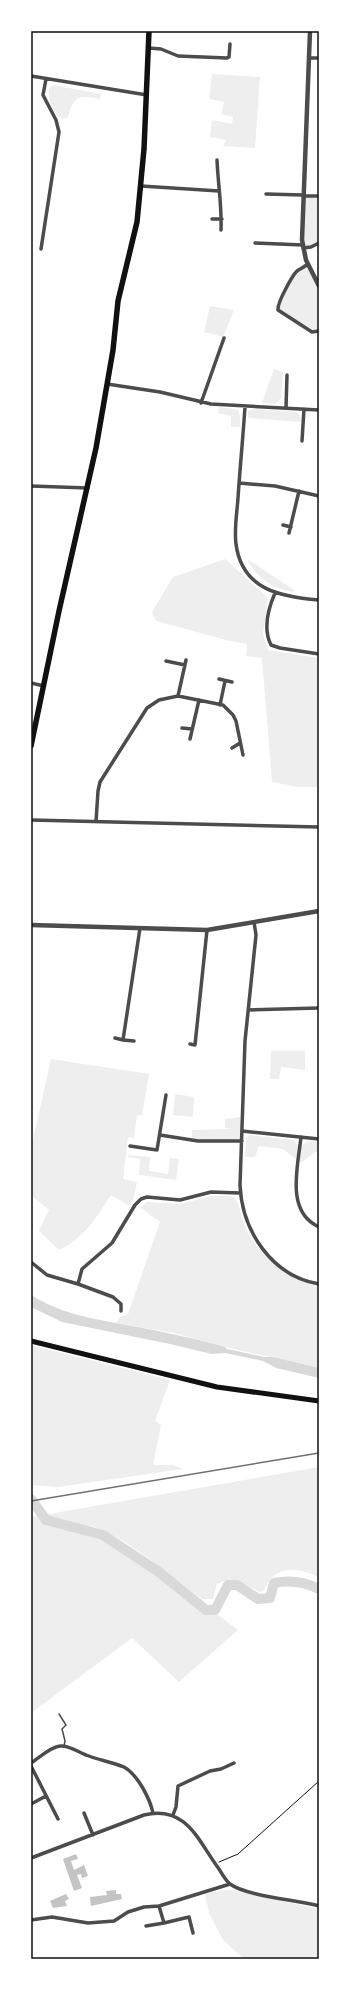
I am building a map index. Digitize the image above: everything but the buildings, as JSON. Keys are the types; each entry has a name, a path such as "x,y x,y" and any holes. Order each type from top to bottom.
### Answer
{"main road":[{"path":"31,746 103,416 113,350 118,301 137,222 142,186 149,31"},
{"path":"31,1341 217,1387 319,1401"}],"street":[{"path":"310,31 303,196 303,247 308,264 319,286"},
{"path":"149,48 161,49 178,56 227,58 229,57 230,44"},
{"path":"309,58 319,58"},
{"path":"31,76 147,95"},
{"path":"41,249 59,132 56,120 43,95 46,79"},
{"path":"217,160 219,191 222,206 221,230"},
{"path":"142,186 219,191"},
{"path":"266,194 319,196"},
{"path":"212,219 222,219"},
{"path":"255,243 303,247 311,247 319,243"},
{"path":"308,264 297,272 277,306 278,310 312,332 319,331"},
{"path":"201,403 224,338"},
{"path":"286,408 287,375"},
{"path":"107,384 160,392 201,403 319,410"},
{"path":"244,406 236,537 237,550 243,566 262,587 274,593 294,598 319,600"},
{"path":"302,441 304,409"},
{"path":"239,483 270,485 319,496"},
{"path":"31,486 88,488"},
{"path":"289,533 299,492"},
{"path":"283,525 291,527"},
{"path":"274,593 270,605 266,629 267,638 271,645 280,648 319,654"},
{"path":"178,696 186,660"},
{"path":"166,661 185,665"},
{"path":"219,679 232,682"},
{"path":"220,705 225,681"},
{"path":"31,683 44,686"},
{"path":"96,822 100,782 133,728 151,705 158,700 178,696 220,705 227,708 236,721 243,755"},
{"path":"190,739 199,700"},
{"path":"182,728 192,729"},
{"path":"232,748 240,743"},
{"path":"31,820 319,827"},
{"path":"31,925 207,930 319,911"},
{"path":"254,922 256,935 248,1010 240,1193 245,1216 254,1236 266,1253 282,1267 295,1275 319,1284"},
{"path":"123,1040 140,928"},
{"path":"190,1044 195,1045 207,930"},
{"path":"248,1010 319,1008"},
{"path":"115,1038 134,1041"},
{"path":"130,1146 157,1150 166,1095"},
{"path":"242,1131 319,1139"},
{"path":"160,1135 198,1141 242,1140"},
{"path":"301,1137 296,1196 300,1208 307,1219 319,1227"},
{"path":"78,1284 82,1270 112,1243 135,1205 141,1199 147,1197 180,1200 210,1192 240,1193"},
{"path":"31,1262 47,1275 78,1284 113,1297 121,1304 121,1312"},
{"path":"58,1819 31,1765 55,1747 64,1746 128,1770 140,1786 151,1805 153,1813"},
{"path":"172,1815 176,1807 178,1786 210,1771 221,1769 234,1763"},
{"path":"31,1804 46,1796"},
{"path":"31,1858 153,1813 161,1812 172,1815 187,1824 192,1829 230,1884 249,1892 319,1906"},
{"path":"84,1814 93,1835"},
{"path":"31,1920 52,1917 88,1923 114,1921 128,1912 144,1907 159,1906 230,1884"},
{"path":"159,1906 164,1923"},
{"path":"146,1926 190,1917 193,1933"}],"lane":[{"path":"59,1714 66,1726 62,1729 65,1741 64,1746"}],"path":[{"path":"215,1864 238,1854 319,1781"}],"shaded area":[{"path":"212,74 260,77 255,148 223,146 226,140 210,137 212,120 232,124 233,117 221,114 224,102 209,99"},
{"path":"53,85 101,94 100,99 87,97 78,98 73,104 68,117 62,119 54,110 50,101 49,89"},
{"path":"303,196 319,196 319,243 303,248"},
{"path":"308,264 319,291 319,331 317,332 278,310 277,306 293,279"},
{"path":"210,306 234,310 223,337 204,332"},
{"path":"274,369 283,372 281,398 275,404 262,403"},
{"path":"219,407 238,410 240,427 231,427 231,416 218,413"},
{"path":"253,409 296,412 300,415 301,422 248,418 248,411"},
{"path":"225,559 268,598 263,634 268,650 319,658 319,787 298,787 272,782 262,658 246,656 247,644 226,640 156,621 152,612 173,577"},
{"path":"249,560 294,590 293,592 273,586 267,582 252,567 248,561"},
{"path":"271,1051 305,1051 305,1070 281,1067 279,1079 270,1079"},
{"path":"51,1059 149,1074 142,1115 137,1115 134,1138 128,1137 123,1179 137,1182 134,1197 130,1206 111,1195 89,1227 75,1240 59,1250 39,1231 49,1210 31,1195 31,1148"},
{"path":"175,1094 194,1097 193,1117 173,1115"},
{"path":"240,1117 242,1141 192,1140 192,1130 232,1129 225,1128 225,1119"},
{"path":"250,1135 293,1140 297,1144 302,1145 308,1141 319,1142 319,1152 315,1152 301,1163 283,1149 259,1146 255,1157 245,1157 246,1138"},
{"path":"128,1155 150,1157 149,1171 168,1174 170,1158 179,1159 176,1180 139,1175 140,1159 128,1157"},
{"path":"211,1196 231,1196 235,1198 239,1205 246,1229 259,1249 276,1266 286,1273 308,1283 319,1286 319,1368 225,1347 174,1333 116,1323 120,1317 128,1314 160,1222 141,1208 146,1202 180,1204"},
{"path":"31,1295 43,1302 68,1312 179,1335 225,1347 227,1349 264,1357 273,1357 319,1368 319,1378 276,1368 263,1361 225,1353 212,1354 62,1322 31,1307"},
{"path":"31,1345 170,1380 155,1421 161,1425 153,1465 173,1465 183,1469 58,1487 31,1485"},
{"path":"319,1467 319,1577 302,1571 287,1570 274,1576 264,1590 260,1592 239,1582 228,1580 217,1584 213,1599 202,1599 152,1561 113,1535 86,1525 63,1522 43,1515"},
{"path":"37,1516 53,1524 94,1533 181,1587 238,1630 179,1682 132,1638 31,1713 31,1517"},
{"path":"230,1890 319,1909 319,1959 244,1959 223,1940 209,1913 205,1894"}],"waterway":[{"path":"31,1499 46,1520 103,1535 159,1572 206,1610 215,1610 228,1585 237,1585 258,1599 270,1598 274,1583 297,1582 319,1589"}],"railway":[{"path":"31,1501 319,1453"}]}
